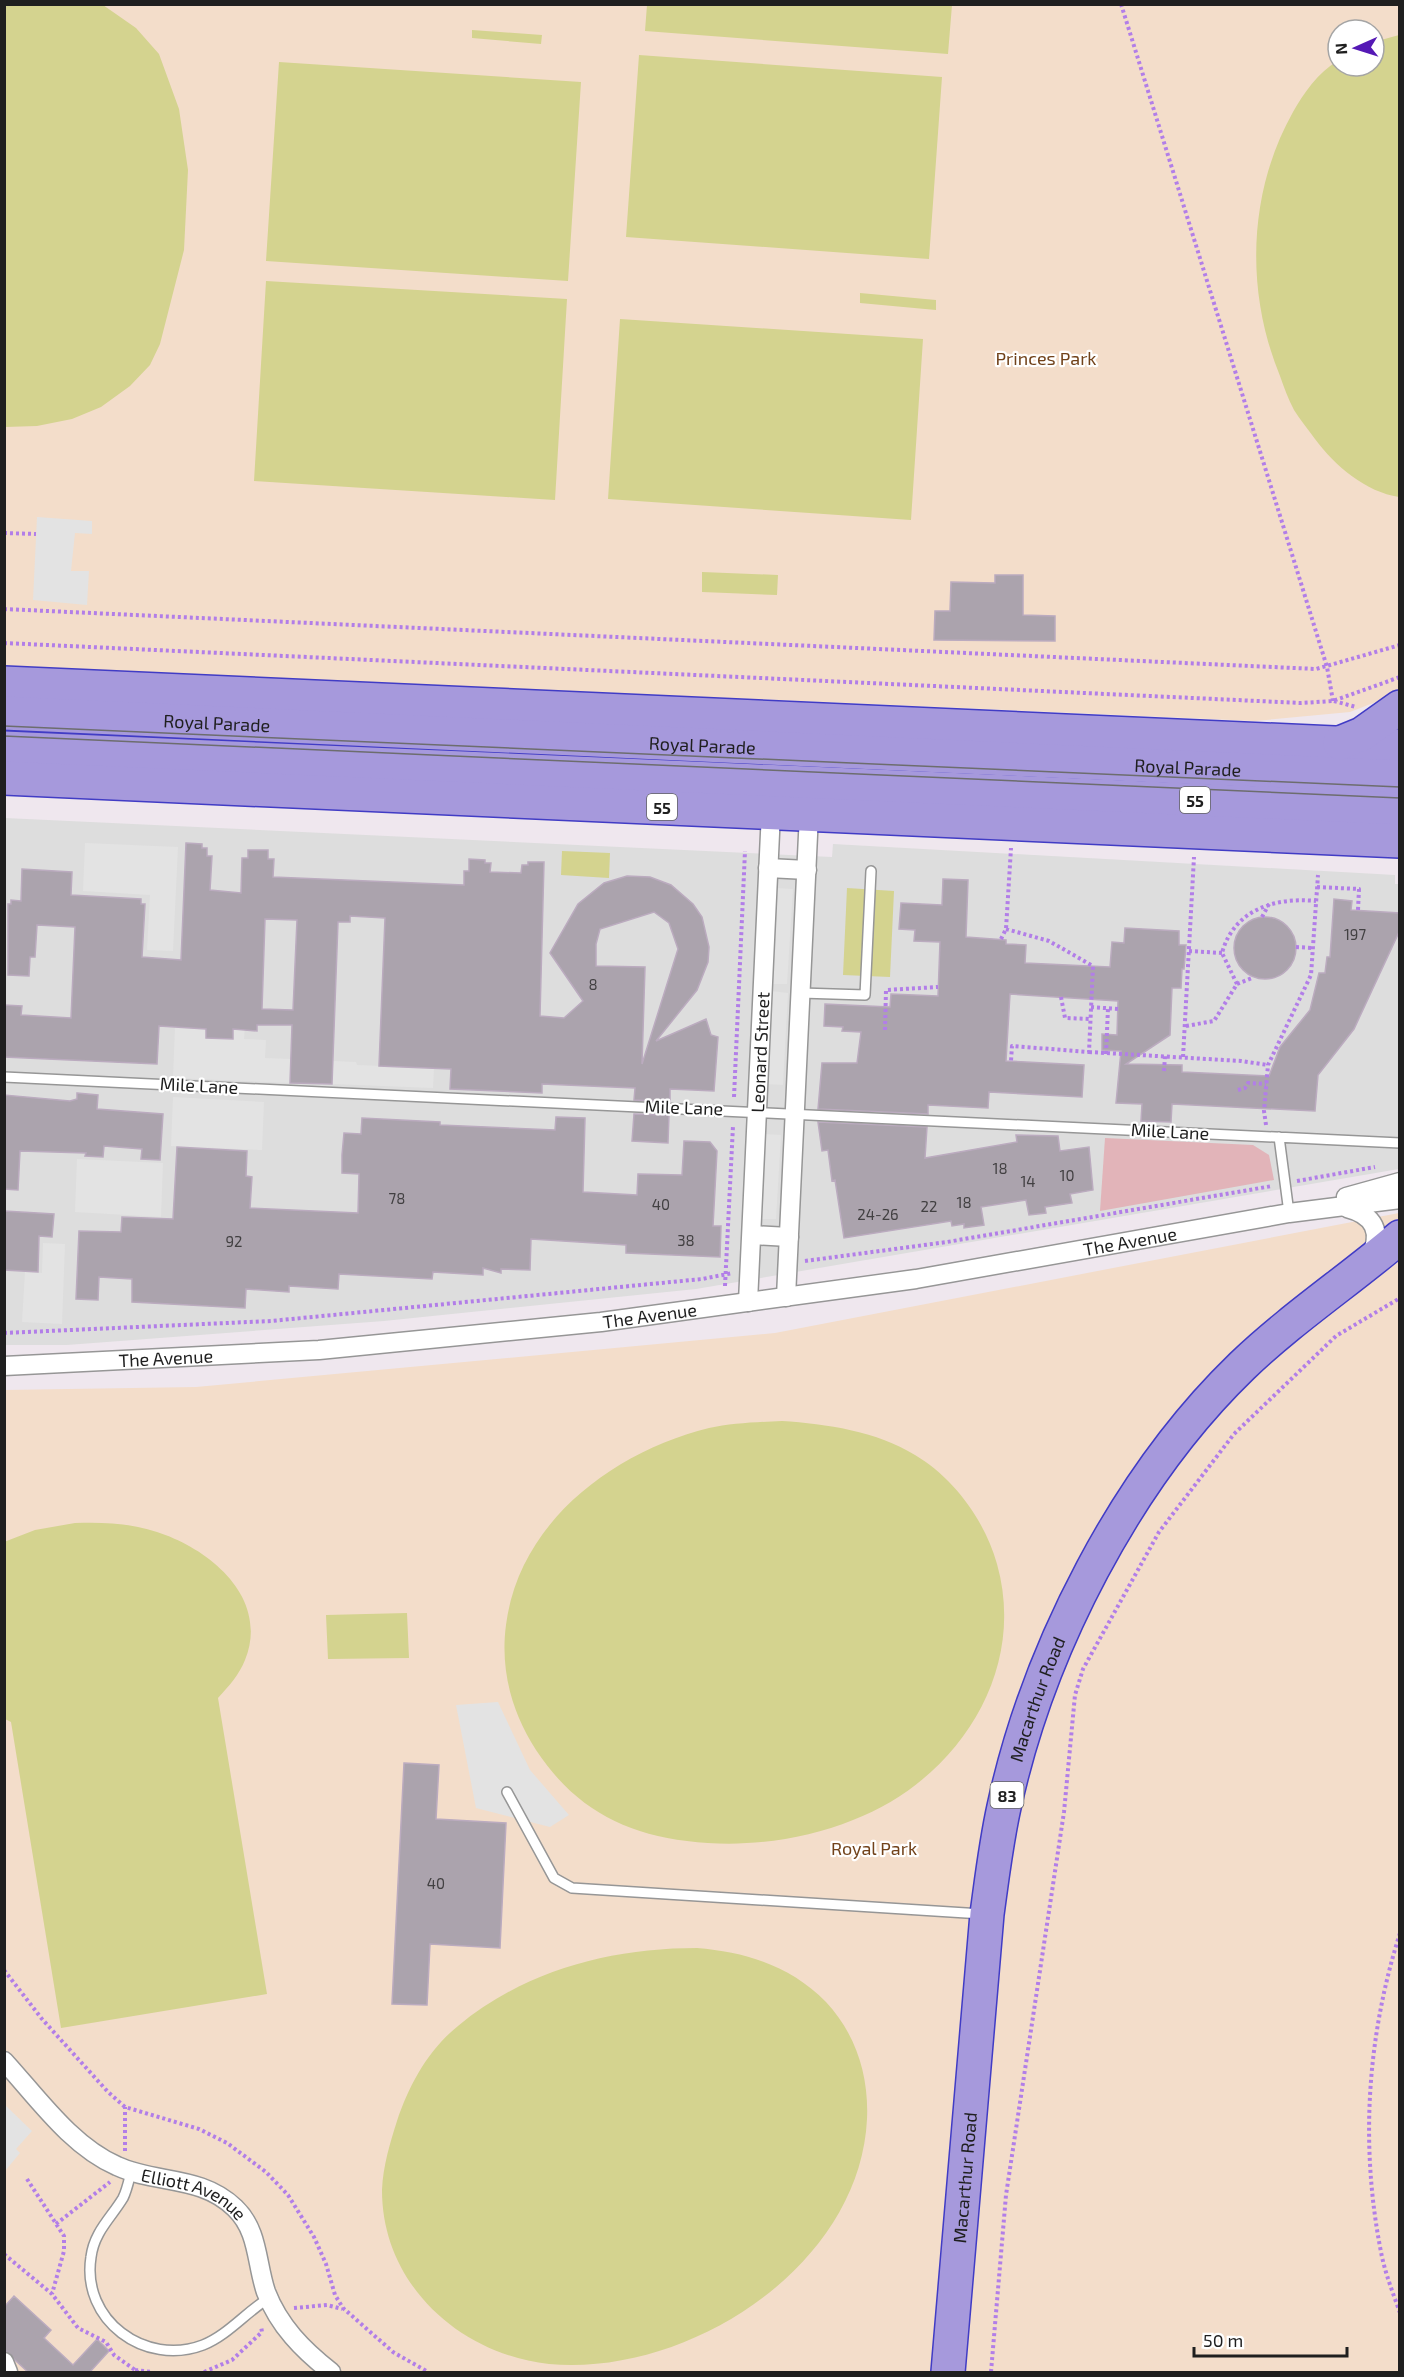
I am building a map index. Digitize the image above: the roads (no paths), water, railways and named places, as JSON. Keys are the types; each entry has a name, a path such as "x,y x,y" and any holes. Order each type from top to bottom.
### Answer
{"highway":[{"name":"Royal Parade","path":"4,683 54,700 1032,745 1400,777"},
{"name":"Royal Parade","path":"4,713 54,700"},
{"path":"1338,743 1362,734 1400,707"},
{"name":"Royal Parade","path":"749,732 791,749 828,736"},
{"name":"Royal Parade","path":"1032,745 1338,743 1400,746"},
{"name":"Royal Parade","path":"4,747 809,814 1195,831 1239,818 1400,809"},
{"path":"771,812 790,781 791,749"},
{"name":"Royal Parade","path":"4,778 790,781 1239,818 1400,841"},
{"path":"790,781 809,814"},
{"name":"Macarthur Road","path":"948,2373 987,1914 1004,1806 1030,1714 1071,1617 1115,1530 1157,1464 1211,1398 1272,1339 1400,1237"},
{"name":"Macarthur Road","path":"1359,1271 1400,1251"}],"street":[{"name":"Leonard Street","path":"748,1302 771,812"},
{"path":"786,1297 809,814"},
{"path":"768,868 807,870"},
{"name":"The Avenue","path":"1289,1213 1400,1182"},
{"name":"The Avenue","path":"4,1366 319,1350 601,1322 916,1279 1289,1213 1400,1199"},
{"path":"1344,1207 1363,1213 1374,1224 1376,1245 1359,1271"},
{"path":"752,1235 789,1237"},
{"name":"Elliott Avenue","path":"4,2061 84,2145 109,2163 132,2172 200,2186 233,2206 252,2233 269,2298 277,2316 300,2345 330,2373"},
{"path":"4,2362 9,2373"}],"lane":[{"path":"801,993 865,995 871,872"},
{"name":"Mile Lane","path":"4,1077 733,1109 1400,1143"},
{"path":"1278,1137 1289,1213"},
{"path":"507,1792 555,1878 572,1888 987,1914"},
{"path":"132,2172 123,2197 95,2240 90,2263 96,2300 102,2314 116,2330 145,2347 167,2351 186,2350 219,2337 251,2309 269,2298"}],"tram line":[{"path":"4,726 1400,787"},
{"path":"4,736 1400,798"}],"park label":[{"name":"Princes Park","path":"1046,358"},
{"name":"Royal Park","path":"874,1848"}]}
